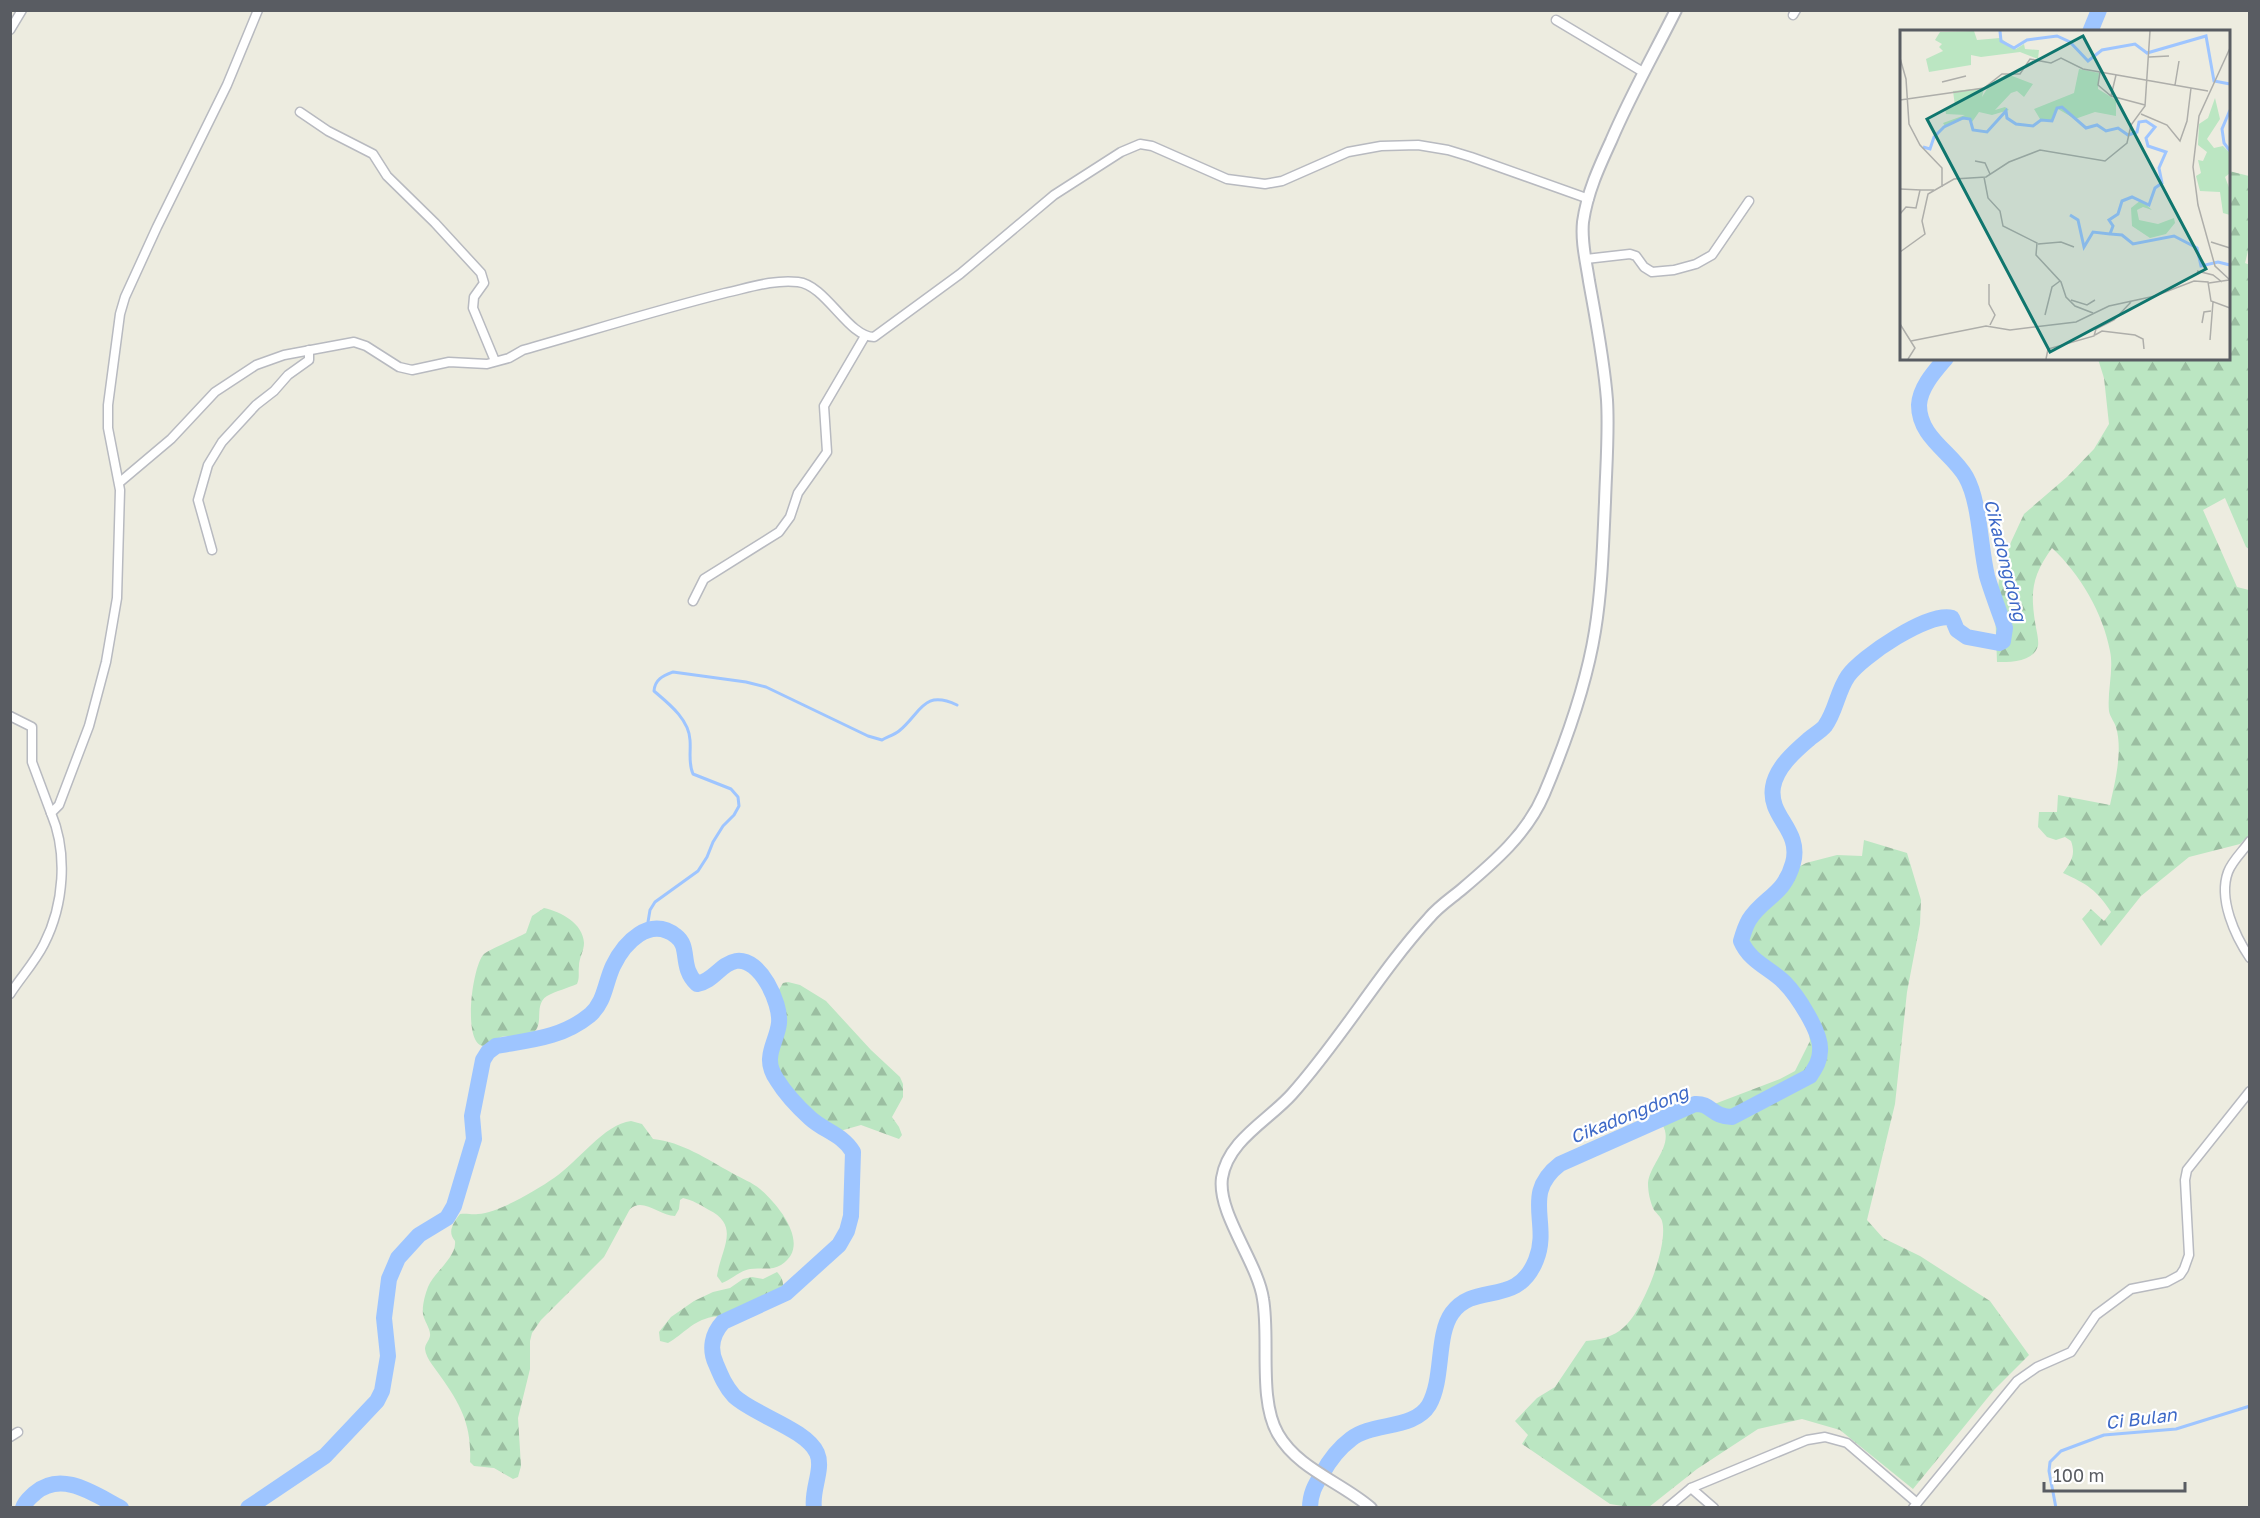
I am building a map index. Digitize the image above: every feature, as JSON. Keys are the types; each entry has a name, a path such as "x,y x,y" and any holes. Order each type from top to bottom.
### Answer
{"street":[{"path":"10,30 22,10"},
{"path":"51,813 59,805 84,739 106,662 117,598 120,482 108,428 108,405 120,314 125,297 227,85 258,10"},
{"path":"1371,1508 1292,1453 1275,1430 1271,1419 1267,1379 1263,1297 1228,1209 1222,1178 1230,1157 1239,1144 1285,1102 1304,1081 1388,967 1432,913 1493,863 1518,836 1542,799 1569,735 1595,633 1600,588 1607,454 1606,389 1586,260 1584,219 1594,178 1643,72 1676,10"},
{"path":"1556,20 1643,72"},
{"path":"300,112 321,127 373,154 387,176 481,273 484,283 474,297 473,308 495,362"},
{"path":"120,482 171,439 206,400 227,383 264,362 309,350 354,342 366,346 399,367 412,370 449,362 480,364 495,362 509,358 523,350 703,299 762,285 790,282 800,282 817,291 865,336 874,337 960,274 1054,195 1121,152 1140,144 1152,146 1227,179 1265,184 1282,181 1348,152 1382,146 1418,146 1448,150 1471,157 1589,200"},
{"path":"1586,260 1630,254 1636,256 1644,267 1652,272 1688,267 1712,255 1749,201"},
{"path":"693,601 705,579 779,532 788,522 796,497 827,453 824,406 865,336"},
{"path":"212,550 198,500 208,465 222,442 255,405 274,391 288,375 309,360 309,350"},
{"path":"10,717 32,727 32,762 57,828 62,863 54,921 39,954 10,994"},
{"path":"2248,953 2230,920 2226,879 2229,868 2250,841"},
{"path":"1666,1508 1691,1488 1807,1440 1825,1437 1847,1443 1915,1505 2017,1381 2037,1367 2071,1352 2096,1315 2131,1289 2167,1282 2180,1275 2189,1255 2185,1180 2187,1170 2250,1091"},
{"path":"1691,1488 1714,1508"}],"green space":[{"path":"2230,171 2249,176 2249,247 2245,263 2250,265 2249,549 2246,547 2225,498 2203,510 2237,587 2249,590 2249,835 2240,844 2189,857 2141,896 2101,946 2082,919 2091,909 2104,921 2111,912 2091,888 2063,873 2072,858 2071,841 2065,837 2056,840 2047,837 2038,827 2039,812 2057,812 2058,795 2110,805 2118,766 2119,746 2116,727 2109,711 2111,658 2107,637 2096,609 2081,582 2052,548 2034,583 2033,600 2038,646 2031,655 2014,661 1997,662 1995,607 2000,574 2024,514 2067,477 2094,449 2109,424 2104,378 2098,360 2230,360"},
{"path":"1864,840 1907,853 1921,900 1920,924 1907,992 1895,1104 1867,1220 1883,1238 1920,1256 1990,1301 2029,1355 1994,1390 1913,1489 1840,1430 1802,1419 1758,1429 1697,1469 1649,1507 1610,1504 1522,1444 1528,1435 1515,1421 1537,1398 1555,1387 1586,1341 1606,1337 1624,1327 1646,1293 1662,1245 1661,1220 1651,1204 1648,1183 1666,1139 1662,1124 1780,1079 1795,1071 1810,1041 1805,1003 1787,975 1754,958 1743,932 1757,904 1795,869 1806,863 1837,855 1862,856"},
{"path":"544,908 557,912 570,920 583,936 584,946 579,963 577,984 551,994 543,1000 538,1025 530,1035 501,1037 488,1046 478,1044 473,1035 471,1006 480,961 487,952 526,933 532,916"},
{"path":"783,983 800,985 826,1001 871,1050 900,1077 903,1084 903,1097 892,1117 902,1135 899,1139 861,1125 840,1131 813,1125 794,1113 782,1094 782,1082 774,1071 776,1046 784,1020 777,993"},
{"path":"631,1121 642,1124 653,1139 694,1152 760,1189 776,1205 789,1226 793,1237 790,1257 777,1267 746,1270 722,1283 717,1276 727,1231 719,1216 683,1198 680,1200 675,1216 640,1205 630,1209 604,1257 541,1320 532,1333 530,1369 518,1418 521,1466 518,1477 513,1479 494,1468 474,1466 470,1462 469,1437 464,1416 429,1360 425,1349 430,1333 423,1314 424,1300 431,1281 449,1259 455,1247 451,1234 453,1224 460,1214 487,1212 527,1195 563,1171 601,1136"},
{"path":"777,1272 783,1284 781,1299 761,1312 745,1318 705,1319 668,1343 660,1341 659,1332 671,1317 694,1301 713,1292 730,1288 743,1279 752,1277 763,1279"}],"waterway":[{"name":"Cikadongdong","path":"2091,30 2099,10"},
{"name":"Cikadongdong","path":"1310,1508 1317,1482 1338,1451 1351,1439 1370,1430 1413,1418 1429,1405 1437,1383 1444,1333 1452,1313 1472,1298 1507,1289 1518,1284 1528,1275 1540,1246 1539,1198 1542,1186 1548,1175 1560,1164 1695,1104 1705,1106 1720,1115 1732,1117 1810,1076 1815,1067 1820,1055 1820,1043 1808,1015 1784,982 1755,960 1741,941 1749,920 1784,883 1793,863 1795,851 1793,841 1775,807 1773,798 1773,787 1778,773 1792,755 1825,726 1848,676 1866,658 1896,637 1928,621 1952,618 1957,630 1967,637 1999,643 2003,641 2005,628 1987,576 1971,487 1960,468 1930,436 1920,417 1919,405 1922,392 1944,360"},
{"path":"647,928 650,910 655,902 698,871 723,826 739,806 738,797 731,789 693,774 690,762 689,732 686,725 677,712 654,691 660,678 673,672 766,687 868,736 882,740 899,731 930,701 946,701 957,705"},
{"name":"Cikadongdong","path":"248,1508 325,1456 377,1401 382,1391 388,1356 384,1318 389,1279 398,1258 419,1235 447,1218 454,1206 474,1139 472,1116 483,1060 488,1052 496,1046 533,1040 557,1033 590,1015 599,1004 613,966 624,949 639,934 657,929 666,930 680,941 688,971 697,984 708,980 726,965 736,961 753,966 761,974 773,994 779,1014 778,1030 770,1057 772,1072 801,1110 844,1141 853,1152 851,1216 847,1231 839,1245 786,1293 723,1322 713,1342 716,1364 734,1396 754,1410 791,1429 811,1444 817,1453 819,1466 814,1508"},
{"name":"Ci Bulan","path":"2056,1508 2049,1471 2050,1462 2061,1451 2104,1435 2176,1429 2250,1406"},
{"name":"Cikadongdong","path":"23,1508 26,1501 35,1493 45,1486 56,1484 67,1484 89,1491 121,1508"}]}
